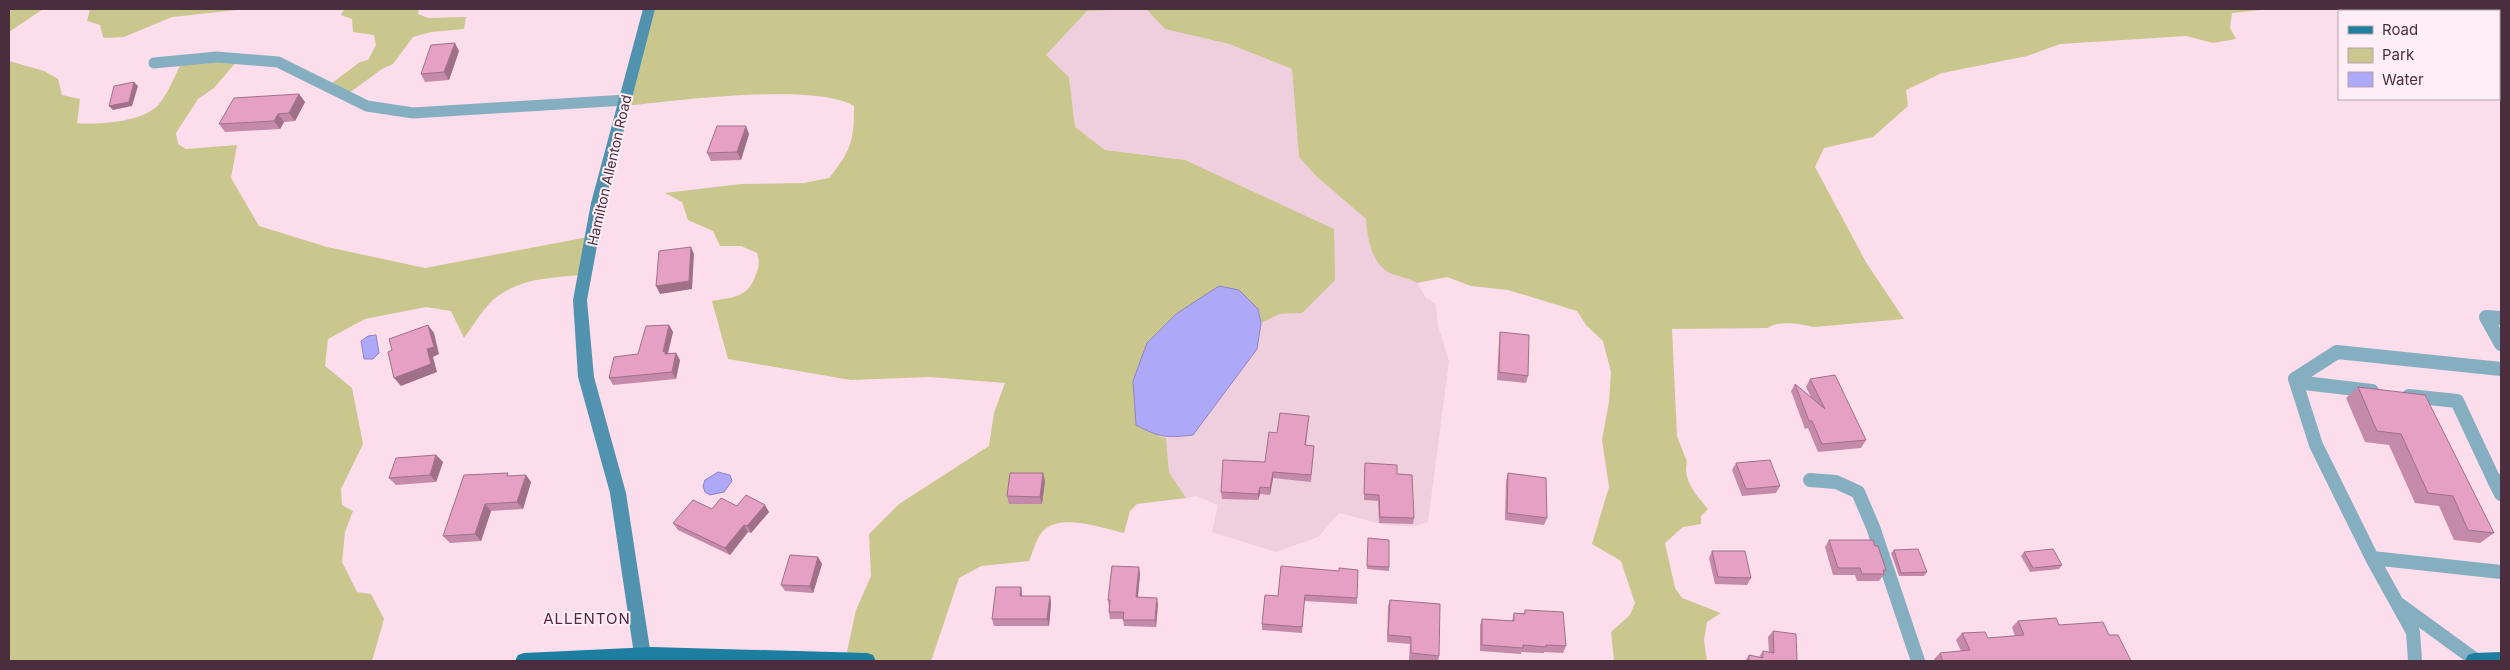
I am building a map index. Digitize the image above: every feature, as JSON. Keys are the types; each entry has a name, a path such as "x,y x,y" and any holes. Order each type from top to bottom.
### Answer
{"main road":[{"path":"524,661 642,656 866,661"},
{"path":"2475,661 2501,660"}],"street":[{"name":"Hamilton Allenton Road","path":"642,656 618,493 586,377 580,300 598,203 649,9"}],"lane":[{"path":"154,63 217,57 278,62 368,106 413,113 626,100"},
{"path":"2501,318 2486,317 2501,344"},
{"path":"2415,661 2413,632 2372,558 2316,445 2295,379 2336,352 2501,369"},
{"path":"2296,382 2381,392"},
{"path":"2400,395 2457,401 2498,480 2501,494"},
{"path":"1810,480 1836,482 1858,492 1873,527 1918,661"},
{"path":"2372,558 2501,572"},
{"path":"2398,603 2475,661"}],"shaded area":[{"path":"1146,9 1165,29 1229,44 1292,69 1299,157 1316,176 1366,219 1401,277 1408,277 1417,283 1426,298 1436,304 1438,326 1449,361 1428,522 1415,526 1385,525 1339,513 1318,537 1276,552 1212,532 1218,505 1196,496 1186,498 1169,472 1166,438 1193,435 1257,349 1261,323 1280,314 1302,313 1334,229 1185,160 1105,150 1075,127 1069,77 1046,55 1087,11"}],"green space":[{"path":"9,9 43,9 9,32"},
{"path":"90,9 246,9 172,17 124,37 105,38 103,37 100,25 87,21"},
{"path":"344,9 419,9 418,14 428,18 466,17 464,29 431,32 413,37 393,64 382,69 349,93 328,86 360,62 368,60 376,45 374,35 353,32 352,19 341,15"},
{"path":"648,9 1140,9 1087,11 1046,55 1069,77 1075,127 1105,150 1185,160 1334,229 1335,280 1302,313 1280,314 1261,323 1258,309 1158,436 1166,438 1169,472 1186,498 1137,504 1130,511 1124,533 1081,523 1059,523 1050,526 1040,535 1029,561 981,566 959,578 931,661 845,661 856,610 871,576 869,534 899,504 989,446 994,413 1005,383 930,377 851,380 728,359 712,301 733,297 748,289 758,268 759,260 757,253 741,246 720,246 713,231 688,220 682,202 665,193 741,184 804,183 829,178 847,153 850,145 854,106 835,99 809,95 778,94 709,97 625,106 623,104"},
{"path":"1146,9 2270,9 2232,13 2230,28 2236,39 2213,43 2186,36 2060,44 2027,56 1942,73 1906,90 1908,106 1873,137 1824,148 1815,167 1867,264 1904,319 1814,327 1784,323 1767,328 1672,329 1677,436 1687,462 1686,469 1689,482 1708,509 1701,516 1701,524 1683,527 1665,543 1675,588 1682,598 1721,613 1707,622 1704,640 1707,661 1614,661 1611,632 1630,615 1635,603 1621,561 1592,544 1609,487 1602,440 1609,402 1611,372 1603,341 1586,325 1577,311 1508,290 1471,286 1447,277 1417,283 1382,268 1371,248 1366,219 1316,176 1299,157 1292,69 1229,44 1165,29"},
{"path":"2379,9 2501,9 2501,24 2500,10"},
{"path":"238,60 214,88 198,99 176,133 178,144 186,149 237,145 231,178 259,226 327,247 425,268 588,237 580,275 527,282 508,290 489,305 464,338 451,311 426,307 365,319 328,339 325,366 352,388 363,444 341,489 342,505 353,511 345,532 342,562 357,592 371,594 384,619 372,661 9,661 9,61 44,71 58,79 62,95 80,99 77,123 108,123 143,115 152,110 166,94 182,62"}],"water":[{"path":"1219,286 1239,290 1258,309 1261,323 1257,349 1193,435 1163,436 1136,425 1133,381 1147,343 1176,314"},
{"path":"376,335 379,353 373,359 364,359 361,341 368,336"},
{"path":"718,472 730,475 732,481 724,492 710,495 705,492 703,486 705,480"}],"building":[{"path":"455,43 444,72 421,74 431,45"},
{"path":"134,82 129,102 109,106 114,86"},
{"path":"299,94 289,113 278,114 274,121 219,124 234,98"},
{"path":"717,126 746,126 737,152 707,153"},
{"path":"691,247 689,281 656,286 659,251"},
{"path":"428,325 434,347 427,349 431,364 394,378 388,352 392,350 389,339"},
{"path":"669,325 663,352 665,351 665,354 676,353 672,372 609,378 614,357 638,354 646,326"},
{"path":"1500,332 1529,335 1528,376 1499,372"},
{"path":"1835,375 1866,440 1822,444 1812,421 1809,421 1795,384 1825,409 1810,379"},
{"path":"2358,387 2425,395 2494,533 2468,530 2453,496 2428,493 2401,434 2377,431"},
{"path":"1280,413 1309,416 1305,445 1314,446 1311,475 1273,472 1270,488 1260,487 1258,494 1221,492 1223,460 1265,462 1269,432 1277,433"},
{"path":"436,455 430,475 389,478 396,458"},
{"path":"1770,460 1780,486 1746,489 1736,463"},
{"path":"1365,463 1397,465 1397,474 1412,475 1414,518 1380,517 1379,495 1364,494"},
{"path":"508,473 507,476 526,475 517,502 485,504 475,534 443,536 464,475"},
{"path":"1010,473 1043,473 1040,497 1007,496"},
{"path":"1508,473 1546,478 1547,518 1507,513"},
{"path":"746,495 765,505 747,526 744,525 725,548 673,523 693,500 712,509 721,498 737,506"},
{"path":"1368,538 1389,540 1389,567 1367,566"},
{"path":"1829,540 1873,540 1875,546 1878,546 1886,570 1883,570 1884,574 1862,574 1860,568 1838,568"},
{"path":"1918,549 1927,572 1901,573 1894,550"},
{"path":"2053,549 2062,565 2033,568 2024,552"},
{"path":"1712,551 1745,551 1751,578 1718,577"},
{"path":"790,555 818,557 810,586 781,585"},
{"path":"1112,566 1139,567 1136,597 1157,598 1155,620 1123,620 1124,612 1109,612 1110,600 1108,600"},
{"path":"1281,566 1339,571 1339,568 1358,570 1357,598 1305,595 1302,627 1262,624 1265,595 1278,596"},
{"path":"996,587 1021,587 1020,596 1050,596 1047,619 992,619"},
{"path":"1390,600 1440,604 1439,656 1411,653 1411,637 1388,635"},
{"path":"1525,610 1563,612 1566,646 1523,645 1523,648 1482,645 1482,619 1514,621 1514,613 1525,614"},
{"path":"2056,618 2059,625 2103,622 2109,635 2118,635 2131,661 1943,661 1940,653 1970,650 1962,633 1985,632 1988,638 2024,635 2018,621"},
{"path":"1773,631 1796,634 1797,661 1749,661 1749,655 1763,658 1763,651 1774,653"}],"district":[{"name":"ALLENTON","path":"587,618"}]}
